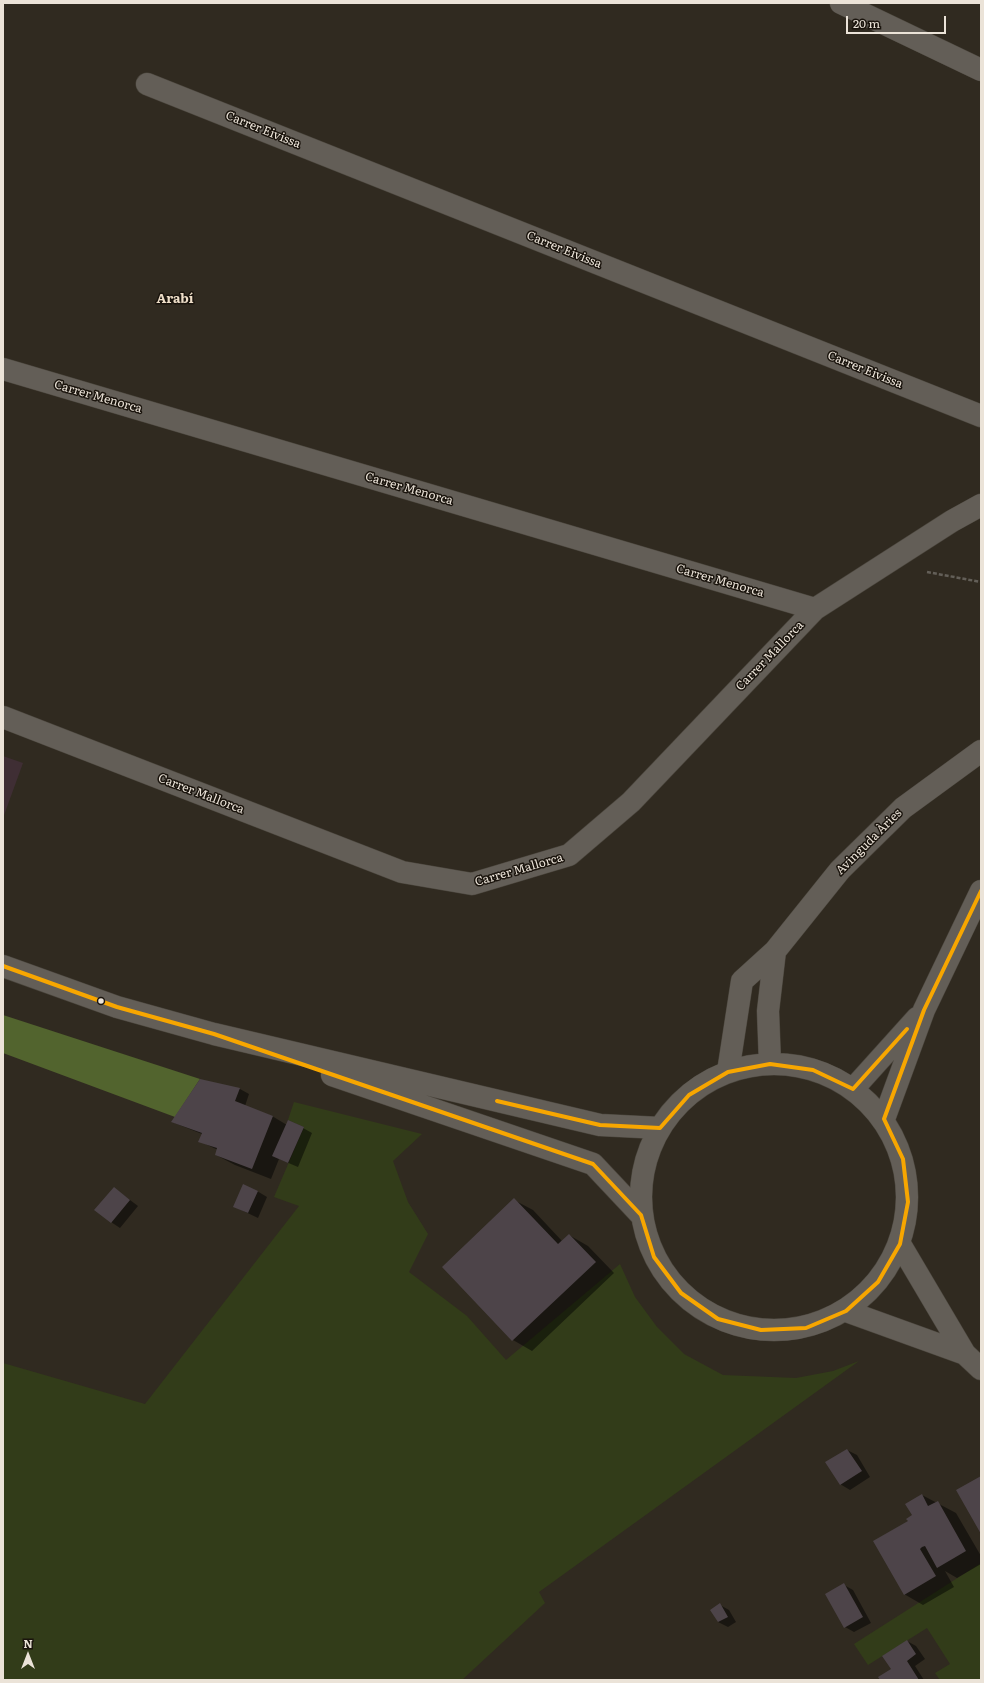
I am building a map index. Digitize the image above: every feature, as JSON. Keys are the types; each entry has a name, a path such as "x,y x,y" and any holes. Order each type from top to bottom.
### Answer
{"street":[{"path":"840,3 981,70"},
{"name":"Carrer Eivissa","path":"147,84 981,416"},
{"name":"Carrer Menorca","path":"3,369 815,609"},
{"name":"Carrer Mallorca","path":"3,716 402,872 472,884 569,855 631,802 815,609 952,521 981,505"},
{"name":"Avinguda Àries","path":"728,1072 742,981 775,951 840,870 903,808 981,751"},
{"path":"884,1120 924,1010 981,891"},
{"path":"770,1064 768,1011 775,951"},
{"path":"3,966 117,1007 214,1034 600,1125 660,1128"},
{"path":"853,1089 924,1010"},
{"path":"214,1034 593,1164 641,1215"},
{"path":"770,1064 814,1070 853,1089 884,1120 903,1159 905,1173 908,1202 900,1244 878,1282 846,1311 806,1328 761,1330 718,1319 681,1293 654,1257 641,1215 641,1172 660,1128 689,1095 728,1072 770,1064"},
{"path":"900,1244 965,1354 981,1369"},
{"path":"846,1311 965,1354"}],"path":[{"path":"885,564 981,582"}],"shaded area":[{"path":"3,756 23,763 3,818"}],"green space":[{"path":"3,1015 200,1079 175,1117 3,1053"},
{"path":"294,1102 422,1134 393,1161 408,1202 428,1234 409,1272 467,1316 506,1360 620,1264 635,1297 657,1327 684,1354 723,1375 796,1378 833,1371 859,1361 539,1592 545,1603 462,1680 3,1680 3,1363 145,1404 299,1206 274,1197 304,1127 288,1120"},
{"path":"981,1563 981,1680 940,1680 935,1673 950,1664 927,1628 868,1665 854,1644"}],"building":[{"path":"200,1079 240,1088 235,1101 273,1116 252,1169 215,1155 217,1148 198,1142 202,1133 171,1122"},
{"path":"288,1120 304,1127 288,1163 272,1156"},
{"path":"243,1184 258,1191 248,1213 233,1207"},
{"path":"114,1187 130,1200 111,1223 94,1210"},
{"path":"514,1198 558,1244 569,1234 596,1262 512,1341 442,1267"},
{"path":"847,1449 862,1471 840,1485 825,1462"},
{"path":"981,1476 981,1534 956,1490"},
{"path":"922,1494 928,1506 938,1501 966,1551 937,1568 925,1546 922,1547 920,1549 936,1576 904,1595 873,1541 908,1521 906,1519 912,1515 905,1504"},
{"path":"844,1583 863,1617 844,1628 825,1594"},
{"path":"720,1603 728,1617 718,1622 710,1610"},
{"path":"907,1640 916,1654 907,1661 919,1680 880,1680 878,1677 891,1669 882,1656"}],"transit line":[{"path":"3,966 117,1007 214,1034 593,1164 641,1215 654,1257 681,1293 718,1319 761,1330 806,1328 846,1311 878,1282 900,1244 908,1202 903,1159 884,1119 924,1010 981,891"},
{"path":"497,1101 600,1125 660,1128 689,1095 728,1072 770,1064 813,1070 853,1089 907,1029"}],"district":[{"name":"Arabí","path":"175,299"}]}
